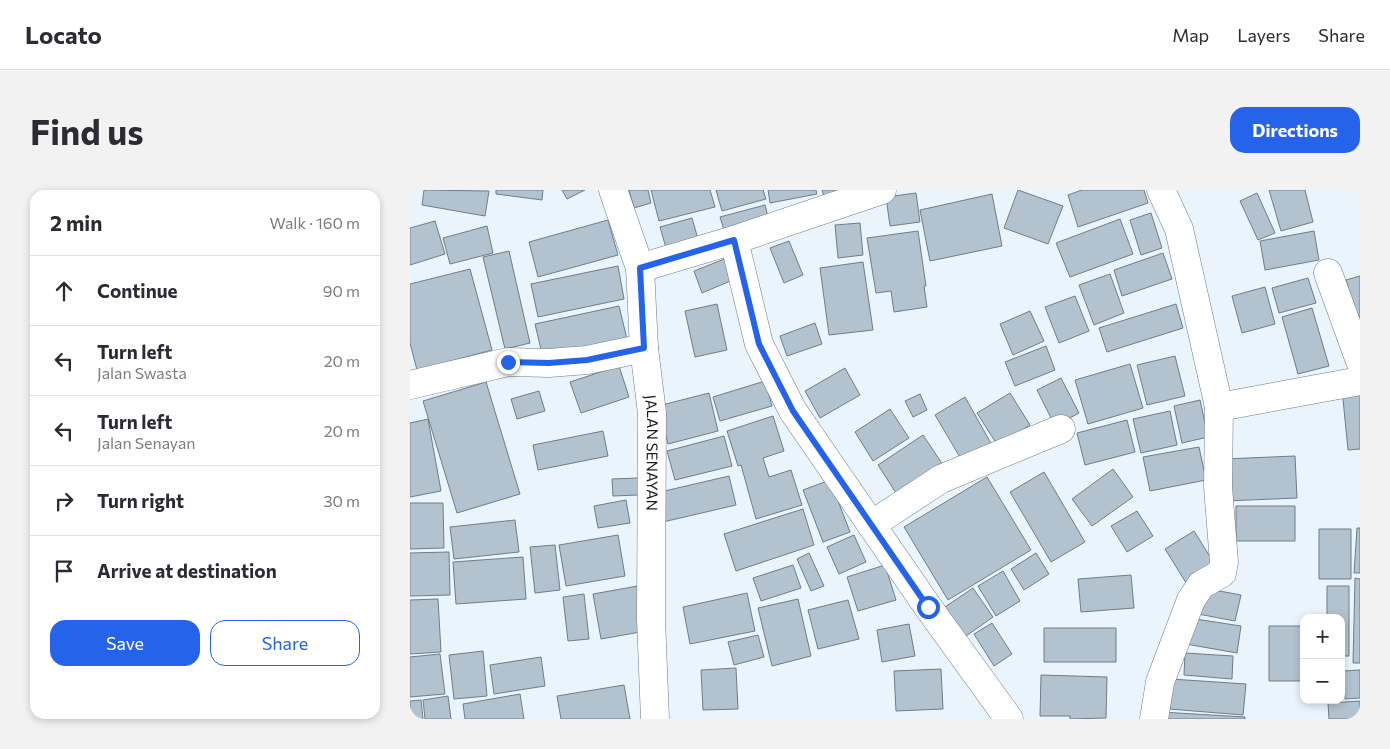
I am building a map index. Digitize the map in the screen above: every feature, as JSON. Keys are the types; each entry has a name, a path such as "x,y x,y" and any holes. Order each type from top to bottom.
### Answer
{"street":[{"name":"JALAN SENAYAN","path":"613,190 640,268 644,348 652,413 651,619 655,719"},
{"path":"640,268 734,240 882,190"},
{"path":"1154,719 1160,682 1191,600 1201,585 1222,573 1223,568 1218,487 1219,408 1178,229 1161,190"},
{"path":"734,240 759,344 793,411 1008,719"},
{"path":"1328,273 1360,361"},
{"path":"412,379 508,362 549,363 587,360 644,348"},
{"path":"1219,408 1360,381"},
{"path":"871,525 940,479 1061,429"}],"building":[{"path":"424,190 489,191 485,216 422,205"},
{"path":"496,190 543,190 542,200 496,194"},
{"path":"562,190 585,190 567,199"},
{"path":"629,190 648,190 651,203 634,208"},
{"path":"651,190 710,190 715,207 659,221"},
{"path":"716,190 763,190 766,199 722,211"},
{"path":"768,190 816,190 817,194 770,203"},
{"path":"822,190 838,190 840,201 826,204"},
{"path":"1018,190 1063,206 1048,244 1004,228"},
{"path":"1082,190 1144,190 1148,203 1078,227 1068,195"},
{"path":"1269,190 1305,190 1313,222 1281,231"},
{"path":"916,193 920,222 890,226 886,197"},
{"path":"1257,193 1275,233 1258,240 1240,201"},
{"path":"992,194 1002,246 930,261 920,210"},
{"path":"765,205 770,224 726,236 720,217"},
{"path":"1151,213 1162,248 1141,255 1130,220"},
{"path":"692,218 698,239 666,248 660,227"},
{"path":"1120,219 1133,254 1070,277 1056,243"},
{"path":"608,220 618,255 538,277 529,242"},
{"path":"435,221 445,254 410,265 410,228"},
{"path":"860,223 863,255 838,258 835,225"},
{"path":"487,226 493,253 450,264 443,238"},
{"path":"918,231 927,307 894,312 891,291 876,293 867,238"},
{"path":"1314,231 1319,260 1265,270 1260,241"},
{"path":"789,241 803,275 784,283 770,248"},
{"path":"509,251 530,343 505,349 483,257"},
{"path":"1163,253 1172,279 1122,296 1114,270"},
{"path":"727,258 735,279 702,293 694,271"},
{"path":"863,262 873,330 829,335 820,268"},
{"path":"618,266 624,299 538,317 531,284"},
{"path":"470,269 492,350 417,370 410,343 410,284"},
{"path":"1110,274 1124,313 1094,325 1079,285"},
{"path":"1360,276 1360,326 1346,280"},
{"path":"1308,278 1316,303 1279,313 1272,288"},
{"path":"1265,287 1275,324 1242,333 1232,296"},
{"path":"1075,296 1089,331 1059,343 1045,307"},
{"path":"717,304 727,350 695,357 685,311"},
{"path":"1176,304 1183,328 1107,352 1099,328"},
{"path":"619,306 627,339 543,358 535,324"},
{"path":"1312,308 1329,366 1298,374 1282,317"},
{"path":"1030,311 1044,341 1013,355 1000,324"},
{"path":"815,323 822,344 787,356 780,336"},
{"path":"1046,346 1055,370 1015,386 1005,362"},
{"path":"1175,356 1185,396 1147,405 1137,365"},
{"path":"1130,364 1143,408 1088,424 1075,380"},
{"path":"619,366 629,397 581,413 570,382"},
{"path":"845,368 860,395 820,418 805,391"},
{"path":"1061,378 1079,413 1055,426 1037,390"},
{"path":"765,381 772,406 720,421 713,397"},
{"path":"486,382 520,494 457,513 423,401"},
{"path":"1360,387 1360,449 1348,450 1342,389"},
{"path":"539,391 545,411 517,419 511,399"},
{"path":"709,393 718,431 668,444 658,406"},
{"path":"1010,393 1030,425 998,446 977,413"},
{"path":"920,394 927,410 913,417 905,401"},
{"path":"965,397 993,447 964,464 935,415"},
{"path":"1200,400 1208,437 1182,443 1174,406"},
{"path":"890,409 909,438 873,461 855,432"},
{"path":"1170,411 1177,445 1141,453 1133,419"},
{"path":"773,416 784,451 763,458 769,477 791,470 802,505 756,519 741,465 738,466 727,431"},
{"path":"428,419 441,491 410,497 410,423"},
{"path":"1127,420 1135,452 1085,465 1077,433"},
{"path":"603,431 608,456 538,470 533,445"},
{"path":"923,435 943,465 898,496 878,465"},
{"path":"724,436 732,466 675,480 667,451"},
{"path":"1199,447 1206,480 1150,491 1143,457"},
{"path":"1295,456 1297,498 1226,501 1224,459"},
{"path":"1113,469 1133,497 1092,526 1072,499"},
{"path":"1044,472 1085,542 1051,562 1010,492"},
{"path":"729,476 736,505 663,522 656,493"},
{"path":"987,477 1031,550 948,600 904,527"},
{"path":"638,478 638,495 613,496 612,479"},
{"path":"830,480 850,532 823,542 803,490"},
{"path":"626,500 630,523 598,528 594,506"},
{"path":"410,503 443,503 444,548 410,549"},
{"path":"1236,506 1295,506 1295,541 1236,541"},
{"path":"803,509 814,545 736,571 724,534"},
{"path":"1137,511 1153,536 1127,552 1111,526"},
{"path":"515,520 519,552 454,559 450,527"},
{"path":"1357,528 1360,528 1360,573 1354,573"},
{"path":"1319,529 1351,529 1351,579 1319,579"},
{"path":"1194,531 1217,568 1188,586 1165,549"},
{"path":"618,535 625,576 566,586 559,545"},
{"path":"854,535 866,562 839,574 827,547"},
{"path":"555,545 560,590 535,593 530,547"},
{"path":"449,552 450,595 410,596 410,553"},
{"path":"809,553 824,586 811,591 797,559"},
{"path":"1036,553 1049,574 1024,590 1011,569"},
{"path":"523,557 526,599 456,604 453,562"},
{"path":"793,565 801,588 761,601 753,578"},
{"path":"885,565 896,600 858,611 847,577"},
{"path":"1003,571 1020,601 996,616 978,586"},
{"path":"1131,575 1134,608 1081,612 1078,579"},
{"path":"1355,578 1360,579 1360,663 1353,663"},
{"path":"638,586 646,631 601,639 593,594"},
{"path":"1327,586 1349,586 1349,656 1345,656 1345,614 1327,614"},
{"path":"973,588 993,617 966,636 945,607"},
{"path":"1203,588 1241,595 1235,621 1198,614"},
{"path":"747,593 755,631 690,644 683,607"},
{"path":"584,594 589,639 568,641 563,597"},
{"path":"438,599 441,652 410,654 410,600"},
{"path":"798,599 811,656 772,666 758,608"},
{"path":"848,600 859,639 818,649 808,610"},
{"path":"1189,618 1241,626 1237,653 1186,644"},
{"path":"992,623 1012,654 994,666 974,634"},
{"path":"909,624 915,656 882,662 877,630"},
{"path":"1269,626 1300,626 1300,681 1269,681"},
{"path":"1044,628 1116,628 1116,662 1044,662"},
{"path":"758,635 764,657 734,665 728,642"},
{"path":"483,651 487,696 454,699 449,655"},
{"path":"1185,653 1233,656 1232,679 1184,675"},
{"path":"440,654 445,694 410,697 410,657"},
{"path":"541,657 545,686 494,694 490,665"},
{"path":"736,668 738,709 703,710 701,670"},
{"path":"941,669 943,709 896,711 894,671"},
{"path":"1360,670 1360,698 1345,699 1345,671"},
{"path":"1041,675 1107,677 1106,718 1070,719 1070,716 1040,716"},
{"path":"1171,679 1246,684 1243,715 1169,709"},
{"path":"624,685 630,719 561,719 557,696"},
{"path":"520,694 524,719 465,719 463,704"},
{"path":"448,696 451,719 425,719 423,700"},
{"path":"421,700 423,719 410,719 410,701"},
{"path":"1360,701 1360,719 1329,719 1328,704 1345,704 1345,702"},
{"path":"1161,712 1245,717 1245,719 1161,719"}],"route":[{"path":"508,362 549,363 587,360 644,348 640,268 734,240 759,344 793,411 928,607"}]}
